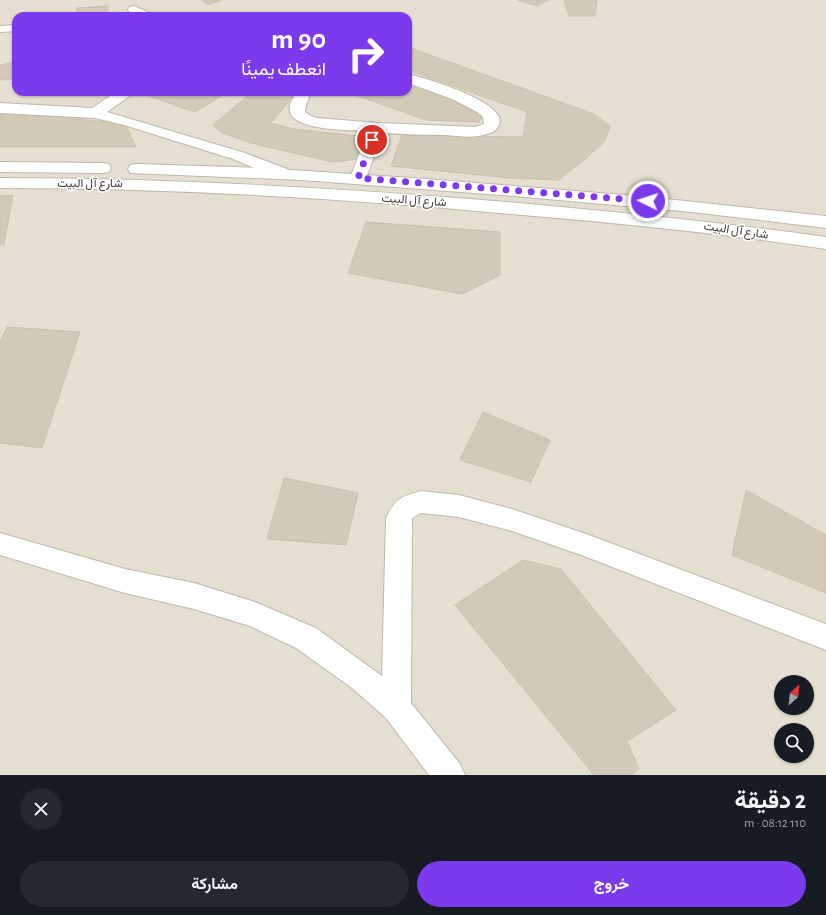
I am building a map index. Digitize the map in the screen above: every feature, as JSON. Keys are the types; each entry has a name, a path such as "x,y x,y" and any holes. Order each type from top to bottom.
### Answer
{"street":[{"path":"302,96 298,102 297,111 300,116 308,120 321,123 377,128 475,132 484,130 491,126 493,121 492,115 483,108 465,98 412,79"},
{"path":"95,113 120,96"},
{"path":"0,108 64,110 95,113 239,156 281,173"},
{"path":"358,178 377,128"},
{"name":"شارع آل البيت","path":"0,167 184,169 358,178 663,202 826,222"},
{"name":"شارع آل البيت","path":"0,182 128,183 245,187 416,199 697,225 826,243"},
{"path":"396,708 399,518 403,510 410,505 421,502 459,506 512,520 589,546 826,637"},
{"path":"0,544 125,581 194,596 255,615 306,638 362,678 396,708 449,775"}],"lane":[{"path":"0,29 12,28"}],"shaded area":[{"path":"0,0 826,0 826,775 0,775"}],"building":[{"path":"201,0 221,0 209,5"},
{"path":"518,0 549,0 536,6"},
{"path":"564,0 597,0 595,16 569,16"},
{"path":"108,6 108,12 76,12 77,8"},
{"path":"412,48 594,114 610,126 605,141 583,161 558,180 510,178 391,166 402,135 523,137 527,112 412,71"},
{"path":"12,63 12,79 0,80 0,65"},
{"path":"412,86 484,113 479,122 426,120 358,96 412,96"},
{"path":"148,96 221,96 195,112"},
{"path":"247,96 294,96 271,123 294,129 366,137 360,159 332,162 251,143 222,133 213,125"},
{"path":"0,111 58,112 86,120 125,123 136,147 0,147"},
{"path":"13,195 4,245 0,245 0,196"},
{"path":"366,222 500,232 500,275 462,294 348,273"},
{"path":"7,327 80,332 42,448 0,443 0,342"},
{"path":"483,412 550,440 531,482 460,460"},
{"path":"284,478 358,493 346,545 267,539"},
{"path":"746,490 826,535 826,593 732,555"},
{"path":"523,560 561,569 676,710 627,741 639,769 632,775 594,775 455,605"}],"route":[{"path":"372,140 358,178 648,201"}]}
